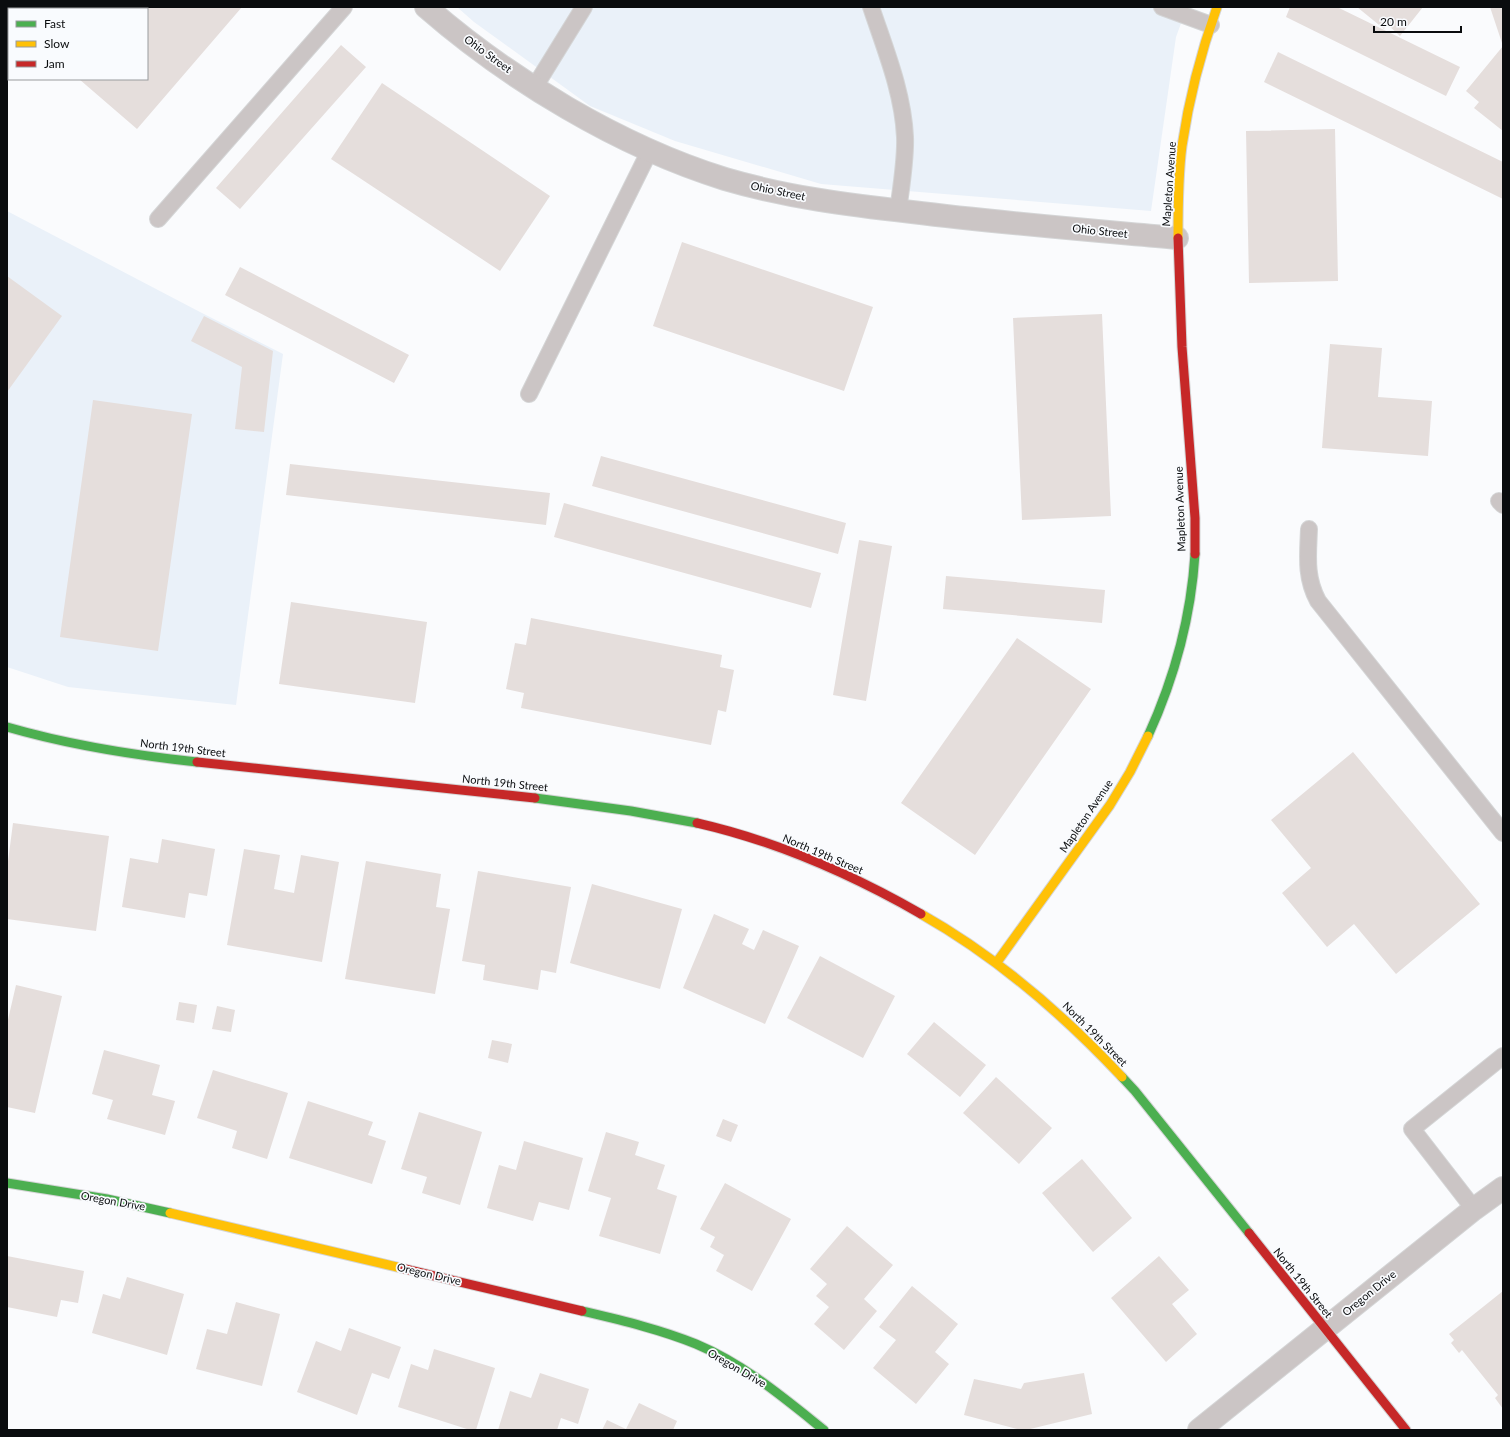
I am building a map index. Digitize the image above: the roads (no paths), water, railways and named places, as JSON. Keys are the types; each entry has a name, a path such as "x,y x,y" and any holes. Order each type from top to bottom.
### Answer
{"street":[{"name":"Ohio Street","path":"426,7 468,41 534,88 608,130 650,150 685,165 719,176 765,189 828,201 898,211 1177,238"},
{"name":"Mapleton Avenue","path":"997,962 1115,798 1145,743 1159,709 1182,639 1193,576 1195,526 1180,308 1177,238 1178,191 1182,146 1192,94 1217,7"},
{"name":"North 19th Street","path":"7,726 43,737 120,753 562,801 646,813 710,826 780,848 852,878 955,934 997,962 1035,992 1071,1025 1134,1092 1406,1430"},
{"name":"Oregon Drive","path":"7,1183 145,1206 659,1331 696,1344 730,1361 766,1384 824,1430"},
{"name":"Oregon Drive","path":"1199,1430 1324,1328 1474,1209 1503,1188"}],"lane":[{"path":"158,220 344,7"},
{"path":"534,88 584,7"},
{"path":"871,7 899,91 904,118 906,139 898,211"},
{"path":"1162,7 1211,25"},
{"path":"529,394 650,150"},
{"path":"1309,529 1308,573 1311,588 1318,601 1503,833"},
{"path":"1474,1209 1412,1129 1503,1056"}]}
